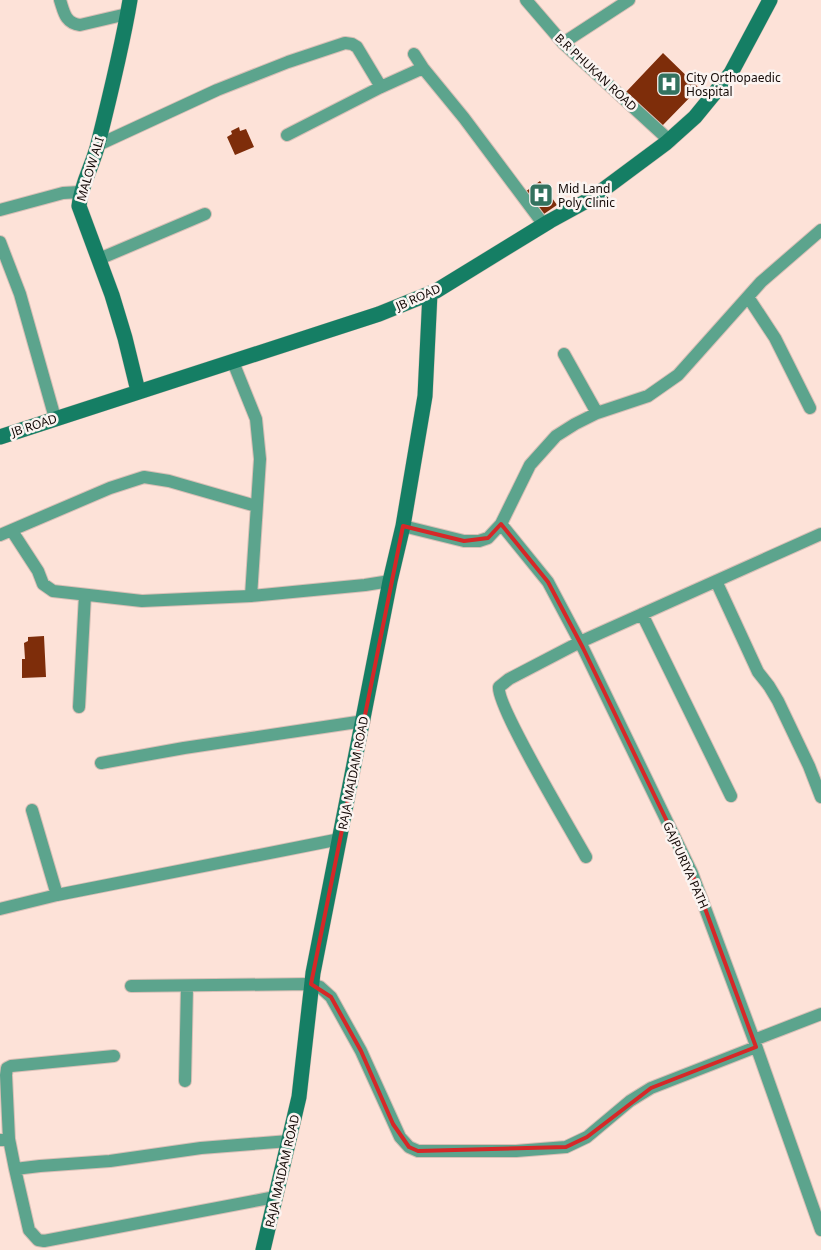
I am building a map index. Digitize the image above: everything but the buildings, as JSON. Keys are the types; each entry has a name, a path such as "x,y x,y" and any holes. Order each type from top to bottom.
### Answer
{"street":[{"path":"60,0 66,18 74,24 80,24 129,7"},
{"name":"B.R PHUKAN ROAD","path":"526,0 563,43 670,141"},
{"path":"563,43 629,0"},
{"name":"JB ROAD","path":"0,437 379,314 430,293 592,198 670,141 695,117 731,73 770,0"},
{"name":"MALOW ALI","path":"129,7 98,145 80,192 79,206 112,294 138,391"},
{"path":"98,145 217,90 288,62 345,43 357,47 381,87"},
{"path":"414,54 422,68 464,118 544,225"},
{"path":"287,135 422,68"},
{"path":"0,210 63,193 80,192"},
{"path":"99,259 205,214"},
{"path":"403,526 464,541 479,541 488,538 501,524 530,465 556,436 597,413 648,396 678,375 760,282 821,230"},
{"path":"0,242 20,294 56,418"},
{"name":"RAJA MAIDAM ROAD","path":"263,1250 299,1097 311,984 390,581 403,526 425,396 430,293"},
{"path":"748,297 775,338 810,408"},
{"path":"564,354 597,413"},
{"path":"233,362 256,419 259,436 260,459 251,596"},
{"path":"256,506 169,480 144,477 110,488 6,533 32,561 47,589 53,591 142,601 251,596 390,581"},
{"name":"GAJPURIYA PATH","path":"501,524 548,582 580,642 692,873 821,1230"},
{"path":"586,857 514,728 498,692 503,682 580,642 821,534"},
{"path":"716,582 758,672 778,701 821,797"},
{"path":"79,707 85,595"},
{"path":"642,614 731,796"},
{"path":"101,762 364,721"},
{"path":"32,810 57,895"},
{"path":"0,909 57,895 340,839"},
{"path":"131,986 311,984 320,987 331,997 361,1051 400,1137 408,1147 418,1151 516,1151 566,1147 587,1137 630,1101 651,1088 821,1014"},
{"path":"185,1081 187,986"},
{"path":"114,1056 11,1066 7,1068 5,1140 15,1169 29,1230 38,1240 44,1241 275,1197"},
{"path":"15,1169 110,1161 217,1146 289,1142"}],"highlighted area":[{"path":"501,524 548,582 583,648 692,873 756,1047 651,1088 587,1137 566,1147 418,1151 409,1147 393,1124 361,1051 331,997 311,984 403,526 464,541 488,538"}],"place":[{"name":"City Orthopaedic Hospital","path":"669,84"},
{"name":"Mid Land Poly Clinic","path":"541,195"}]}
